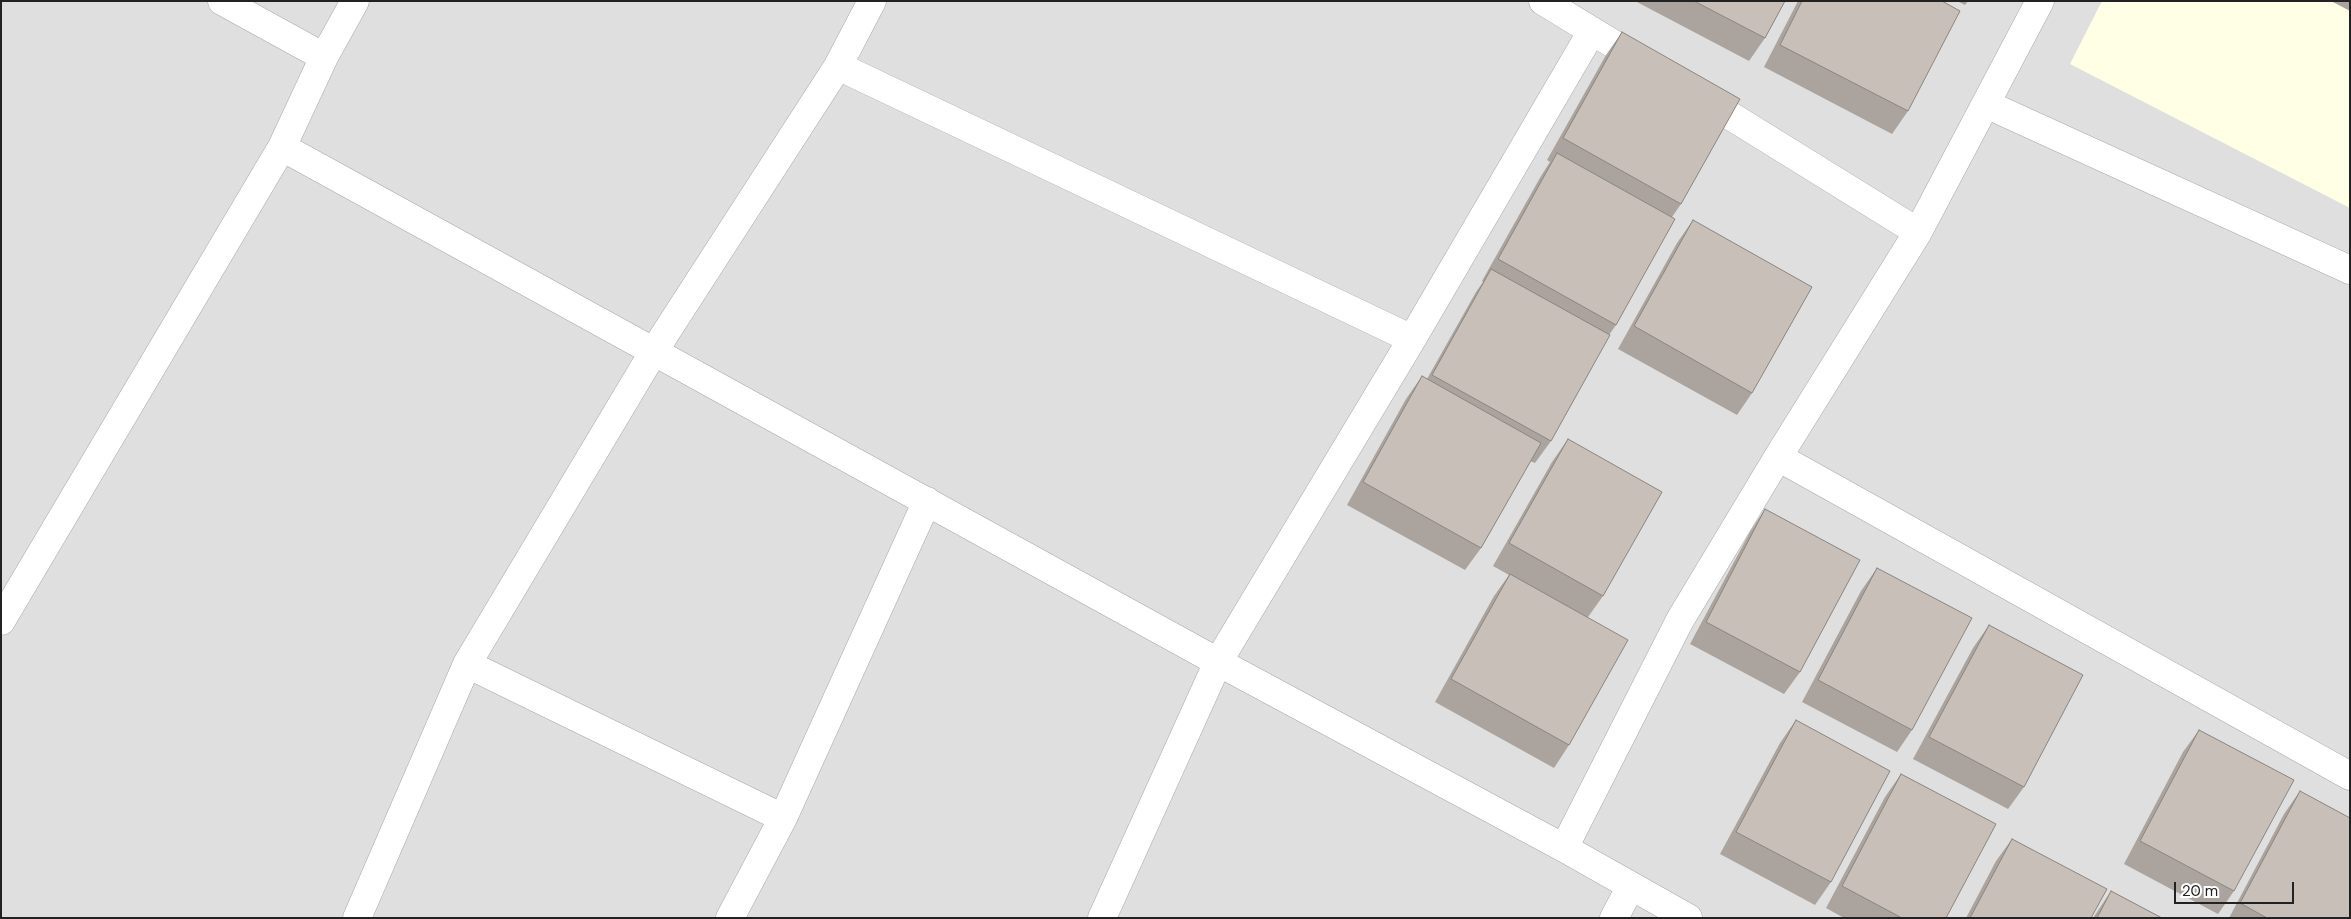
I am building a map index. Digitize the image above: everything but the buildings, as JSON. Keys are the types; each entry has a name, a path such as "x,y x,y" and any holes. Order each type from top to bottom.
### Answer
{"street":[{"path":"222,1 324,57"},
{"path":"1,621 282,147 324,57 355,1"},
{"path":"357,918 467,664 654,351 838,66 872,1"},
{"path":"1543,1 1918,232"},
{"path":"1564,848 1680,620 1778,457 1918,232 2040,1"},
{"path":"1102,918 1218,662 1412,339 1592,31"},
{"path":"838,66 1412,339"},
{"path":"1986,104 2350,270"},
{"path":"282,147 1218,662 1564,848 1688,918"},
{"path":"1778,457 2350,776"},
{"path":"730,918 783,818 927,501"},
{"path":"467,664 783,818"},
{"path":"1614,918 1630,886"}],"shaded area":[{"path":"1,1 2350,1 2350,918 1,918"},
{"path":"2102,1 2350,1 2350,208 2070,64"}]}
